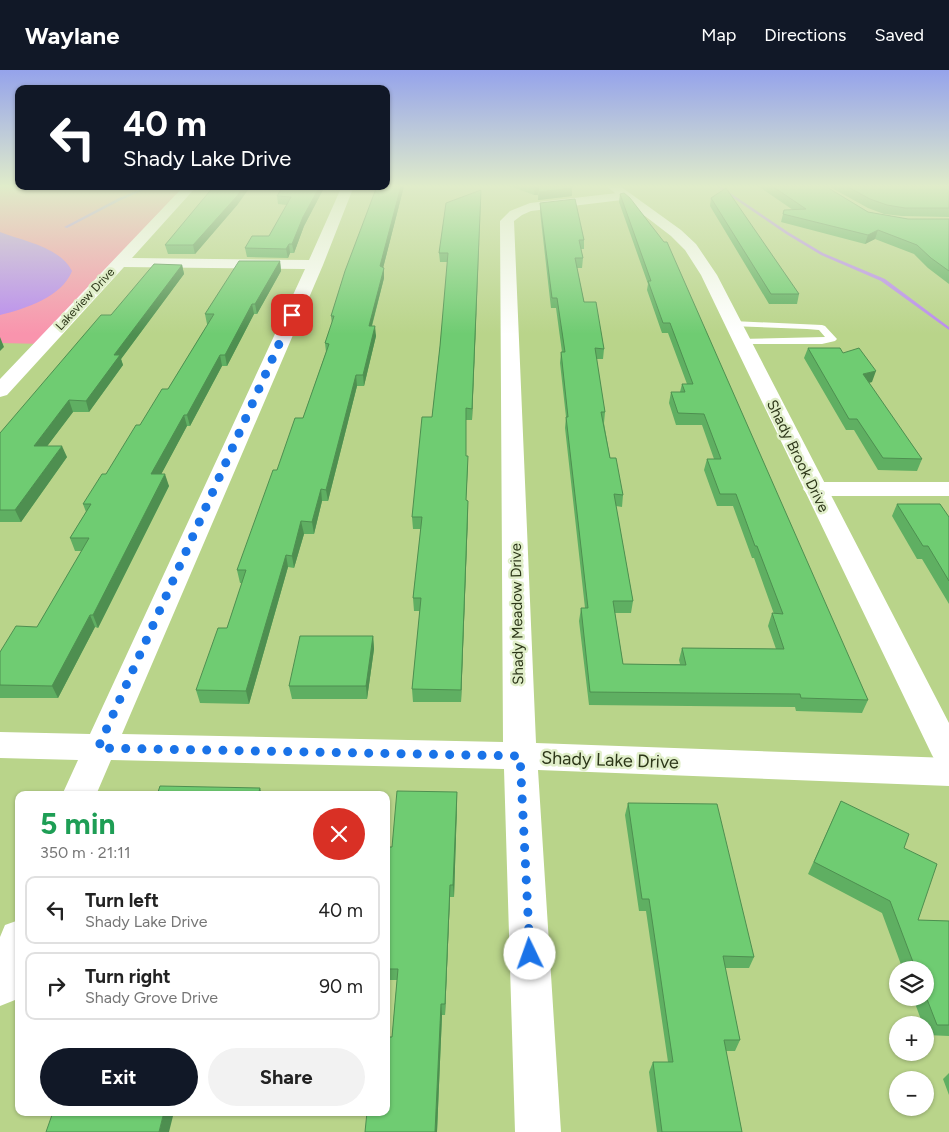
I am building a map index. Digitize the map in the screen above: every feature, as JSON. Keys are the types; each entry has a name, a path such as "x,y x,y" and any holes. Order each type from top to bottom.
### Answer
{"street":[{"name":"Lakeview Drive","path":"0,392 144,236"},
{"path":"80,791 327,236"},
{"name":"Shady Meadow Drive","path":"506,236 520,756 538,1132"},
{"name":"Shady Brook Drive","path":"679,236 691,247 709,275 949,755"},
{"path":"119,262 315,264"},
{"path":"815,489 949,489"},
{"name":"Shady Lake Drive","path":"0,745 520,756 949,772"},
{"path":"0,984 15,948"}],"lane":[{"path":"807,326 822,328 832,339 822,342 737,333 807,326"}],"shaded area":[{"path":"0,236 145,236 44,344 0,343"},
{"path":"0,236 11,236 50,250 59,256 72,271 60,288 51,295 31,305 0,315"}],"building":[{"path":"173,236 201,236 193,245 165,245"},
{"path":"252,236 295,236 292,244 289,244 286,249 245,248"},
{"path":"358,236 388,236 380,266 384,268 369,326 375,326 363,375 356,375 326,490 321,489 312,522 301,521 292,556 286,555 246,691 196,690 218,628 227,628 246,570 237,570 273,470 277,470 295,418 303,418 329,344 325,343 345,271"},
{"path":"441,236 479,236 472,409 466,408 466,456 468,456 466,500 468,501 461,690 412,689 421,598 413,598 422,517 412,517 422,417 432,417 440,346 448,253 439,253"},
{"path":"544,236 583,236 584,240 579,240 583,258 575,258 584,302 596,302 604,349 595,348 605,412 601,412 610,458 616,458 623,495 614,494 633,601 613,601 623,664 686,665 682,648 784,649 772,613 783,614 736,494 720,494 707,459 721,459 704,414 678,413 671,392 685,392 682,384 693,384 670,323 663,323 648,281 651,281 635,236 659,236 664,242 667,242 868,700 801,698 800,694 590,692 581,608 588,608 566,417 568,417 561,352 565,352 557,298 552,298"},
{"path":"734,236 759,236 799,294 771,294"},
{"path":"892,236 949,236 949,271 931,258 917,245"},
{"path":"239,261 280,261 255,304 252,304 225,355 220,355 187,415 184,415 151,474 165,474 93,615 90,615 52,686 0,685 0,652 16,626 37,627 89,538 70,538 91,504 83,504 102,474 106,474 136,425 140,425 162,389 168,389 214,314 205,314"},
{"path":"154,264 182,265 114,355 120,355 86,401 69,400 34,446 62,446 15,510 0,510 0,433 101,315 111,315"},
{"path":"808,348 840,348 843,353 859,348 876,371 863,374 922,459 883,458 857,419 849,419"},
{"path":"897,504 940,504 949,517 949,581 928,546 923,546"},
{"path":"300,636 373,636 366,686 289,686"},
{"path":"160,786 260,788 259,791 158,791"},
{"path":"397,791 457,792 453,885 450,885 445,1004 441,1004 435,1132 365,1132 367,1116 390,1116 390,1037 392,1037 398,969 390,969 390,847 392,847"},
{"path":"841,801 909,834 904,848 937,864 918,920 949,921 949,1025 937,1025 930,1006 934,1006 934,961 913,961 890,901 814,862"},
{"path":"628,803 717,804 754,957 723,956 740,1040 724,1040 742,1132 662,1132 653,1062 673,1062 649,899 642,899"},
{"path":"52,1116 163,1116 159,1132 46,1132"}],"waterway":[{"path":"791,236 822,254 883,280 949,329"}],"route":[{"path":"292,315 98,748 520,756 530,954"}]}
